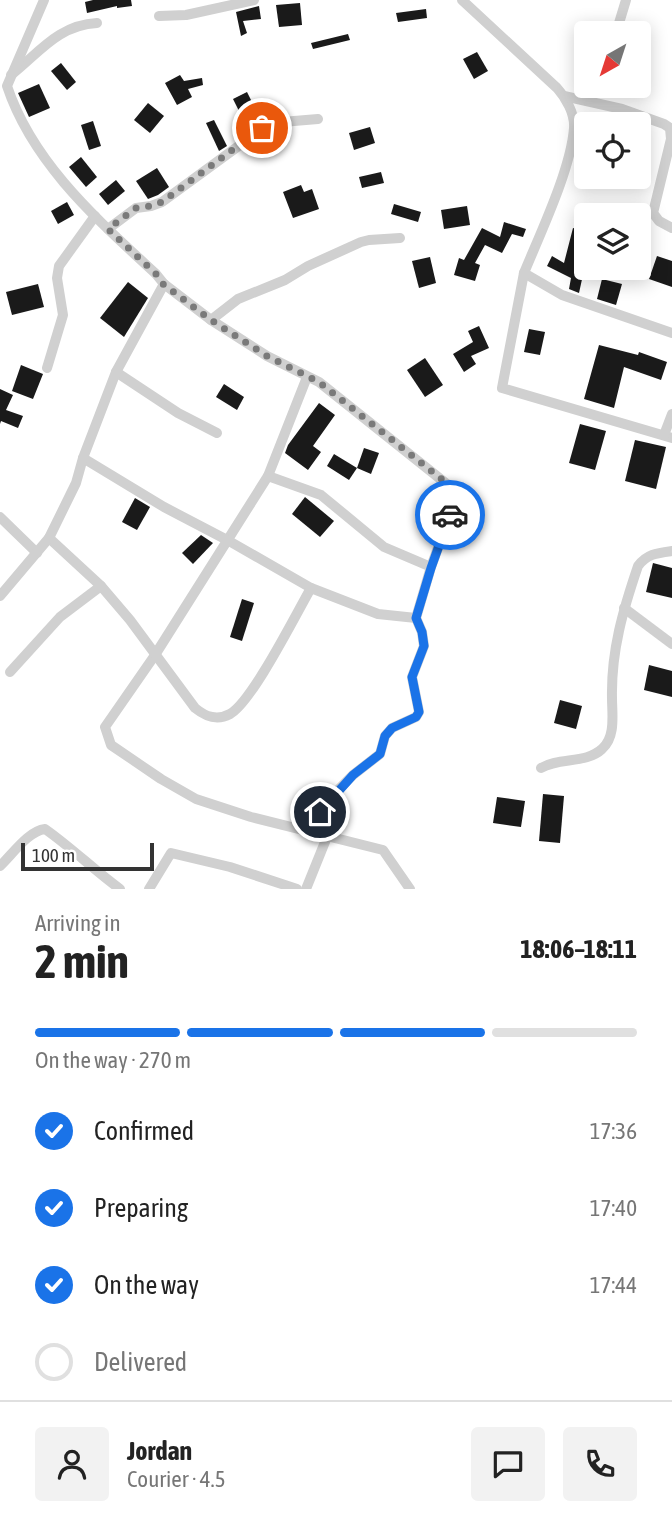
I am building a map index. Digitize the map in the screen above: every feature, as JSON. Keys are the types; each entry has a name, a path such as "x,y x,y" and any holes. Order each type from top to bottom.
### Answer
{"street":[{"path":"10,75 44,0"},
{"path":"159,16 186,15 254,0"},
{"path":"462,0 564,96 574,127 570,151 524,273 502,388 612,422 668,436 672,414"},
{"path":"620,21 626,0"},
{"path":"97,23 78,24 66,29 10,75 3,84 33,142 62,180 163,284 211,320 267,356 319,382 458,492 416,618 424,646 412,677 419,712 416,717 392,728 385,736 380,754 353,775 320,812 313,832"},
{"path":"564,96 622,109 670,128 671,139 653,213 659,221 672,228"},
{"path":"588,102 590,98"},
{"path":"108,229 136,208 162,202 270,123 318,119"},
{"path":"47,368 63,315 57,278 59,266 95,216"},
{"path":"211,320 238,299 285,280 308,266 361,242 400,238"},
{"path":"524,273 562,295 672,333"},
{"path":"0,596 49,538 76,483 116,372 163,284"},
{"path":"116,372 178,413 216,433"},
{"path":"307,377 268,475 229,541 105,727 111,745 196,799 251,817 383,850 410,889"},
{"path":"83,458 164,507 311,588 378,614 416,618"},
{"path":"268,475 321,495 384,547 431,568"},
{"path":"0,517 37,554"},
{"path":"49,538 101,586 201,713 209,717 219,718 232,713 242,703 311,588"},
{"path":"541,768 550,763 592,755 605,746 612,728 612,667 624,608 638,566 644,558 672,551"},
{"path":"10,672 60,617 101,586"},
{"path":"624,608 672,645"},
{"path":"0,866 31,835 45,830 82,856 120,889"},
{"path":"306,889 327,837"},
{"path":"149,889 171,853 230,867 297,889"}],"building":[{"path":"131,0 132,6 117,6 87,13 85,2"},
{"path":"300,3 302,25 279,27 276,5"},
{"path":"259,6 261,19 243,21 247,33 241,36 236,12"},
{"path":"426,9 427,18 398,22 396,13"},
{"path":"348,34 350,40 313,49 311,43"},
{"path":"477,52 488,71 474,79 463,59"},
{"path":"61,63 76,82 67,90 51,71"},
{"path":"180,75 184,81 202,78 203,85 188,89 192,97 177,105 165,83"},
{"path":"39,84 50,108 29,117 18,93"},
{"path":"247,92 255,108 241,115 233,99"},
{"path":"148,103 164,116 150,133 134,120"},
{"path":"214,120 227,146 219,151 206,123"},
{"path":"93,121 101,146 89,150 81,125"},
{"path":"370,127 375,143 354,150 349,133"},
{"path":"81,157 97,177 86,187 69,167"},
{"path":"157,168 169,187 148,199 136,181"},
{"path":"381,172 384,183 362,188 359,177"},
{"path":"116,180 125,191 108,205 99,194"},
{"path":"301,185 304,192 312,189 319,209 293,218 283,192"},
{"path":"67,202 74,215 58,224 51,211"},
{"path":"394,204 421,212 418,222 391,214"},
{"path":"467,206 470,225 444,229 441,210"},
{"path":"504,222 526,229 523,237 512,234 502,253 485,245 475,263 480,265 475,281 454,275 459,258 464,260 482,228 500,237"},
{"path":"574,228 574,280 582,280 579,293 569,289 571,278 547,266 552,256 564,263"},
{"path":"657,256 672,261 672,287 651,280"},
{"path":"430,257 436,283 419,288 412,261"},
{"path":"602,280 622,284 616,305 597,299"},
{"path":"128,282 148,298 124,337 100,318"},
{"path":"38,284 44,307 12,315 6,292"},
{"path":"479,326 489,348 471,356 476,364 464,372 453,354 473,342 468,331"},
{"path":"529,329 545,332 540,355 524,352"},
{"path":"599,345 638,355 639,352 667,362 661,380 624,367 614,408 584,399"},
{"path":"425,358 443,385 425,397 407,370"},
{"path":"21,365 43,374 33,399 12,391"},
{"path":"224,384 244,397 237,410 216,397"},
{"path":"0,389 13,395 6,410 23,416 18,428 1,421 0,424"},
{"path":"319,403 335,415 313,446 321,452 308,470 285,453"},
{"path":"580,424 606,431 595,470 569,463"},
{"path":"635,440 666,447 656,489 625,481"},
{"path":"364,448 379,453 371,474 357,468"},
{"path":"334,454 357,468 349,480 327,466"},
{"path":"305,497 334,521 320,537 292,514"},
{"path":"135,498 150,507 137,530 122,522"},
{"path":"201,535 213,543 193,564 182,553"},
{"path":"653,563 672,568 672,598 646,592"},
{"path":"242,599 254,603 242,641 230,637"},
{"path":"649,665 672,671 672,697 644,690"},
{"path":"560,700 582,706 576,729 554,723"},
{"path":"543,794 564,796 560,843 539,841"},
{"path":"497,797 525,801 521,827 493,823"}],"way so far":[{"path":"262,128 162,202 136,208 108,229 156,274 163,284 211,320 267,356 319,382 458,492 450,515"}],"route":[{"path":"320,812 353,775 380,754 385,736 392,728 416,717 419,712 412,677 424,646 416,618 450,515"}]}
